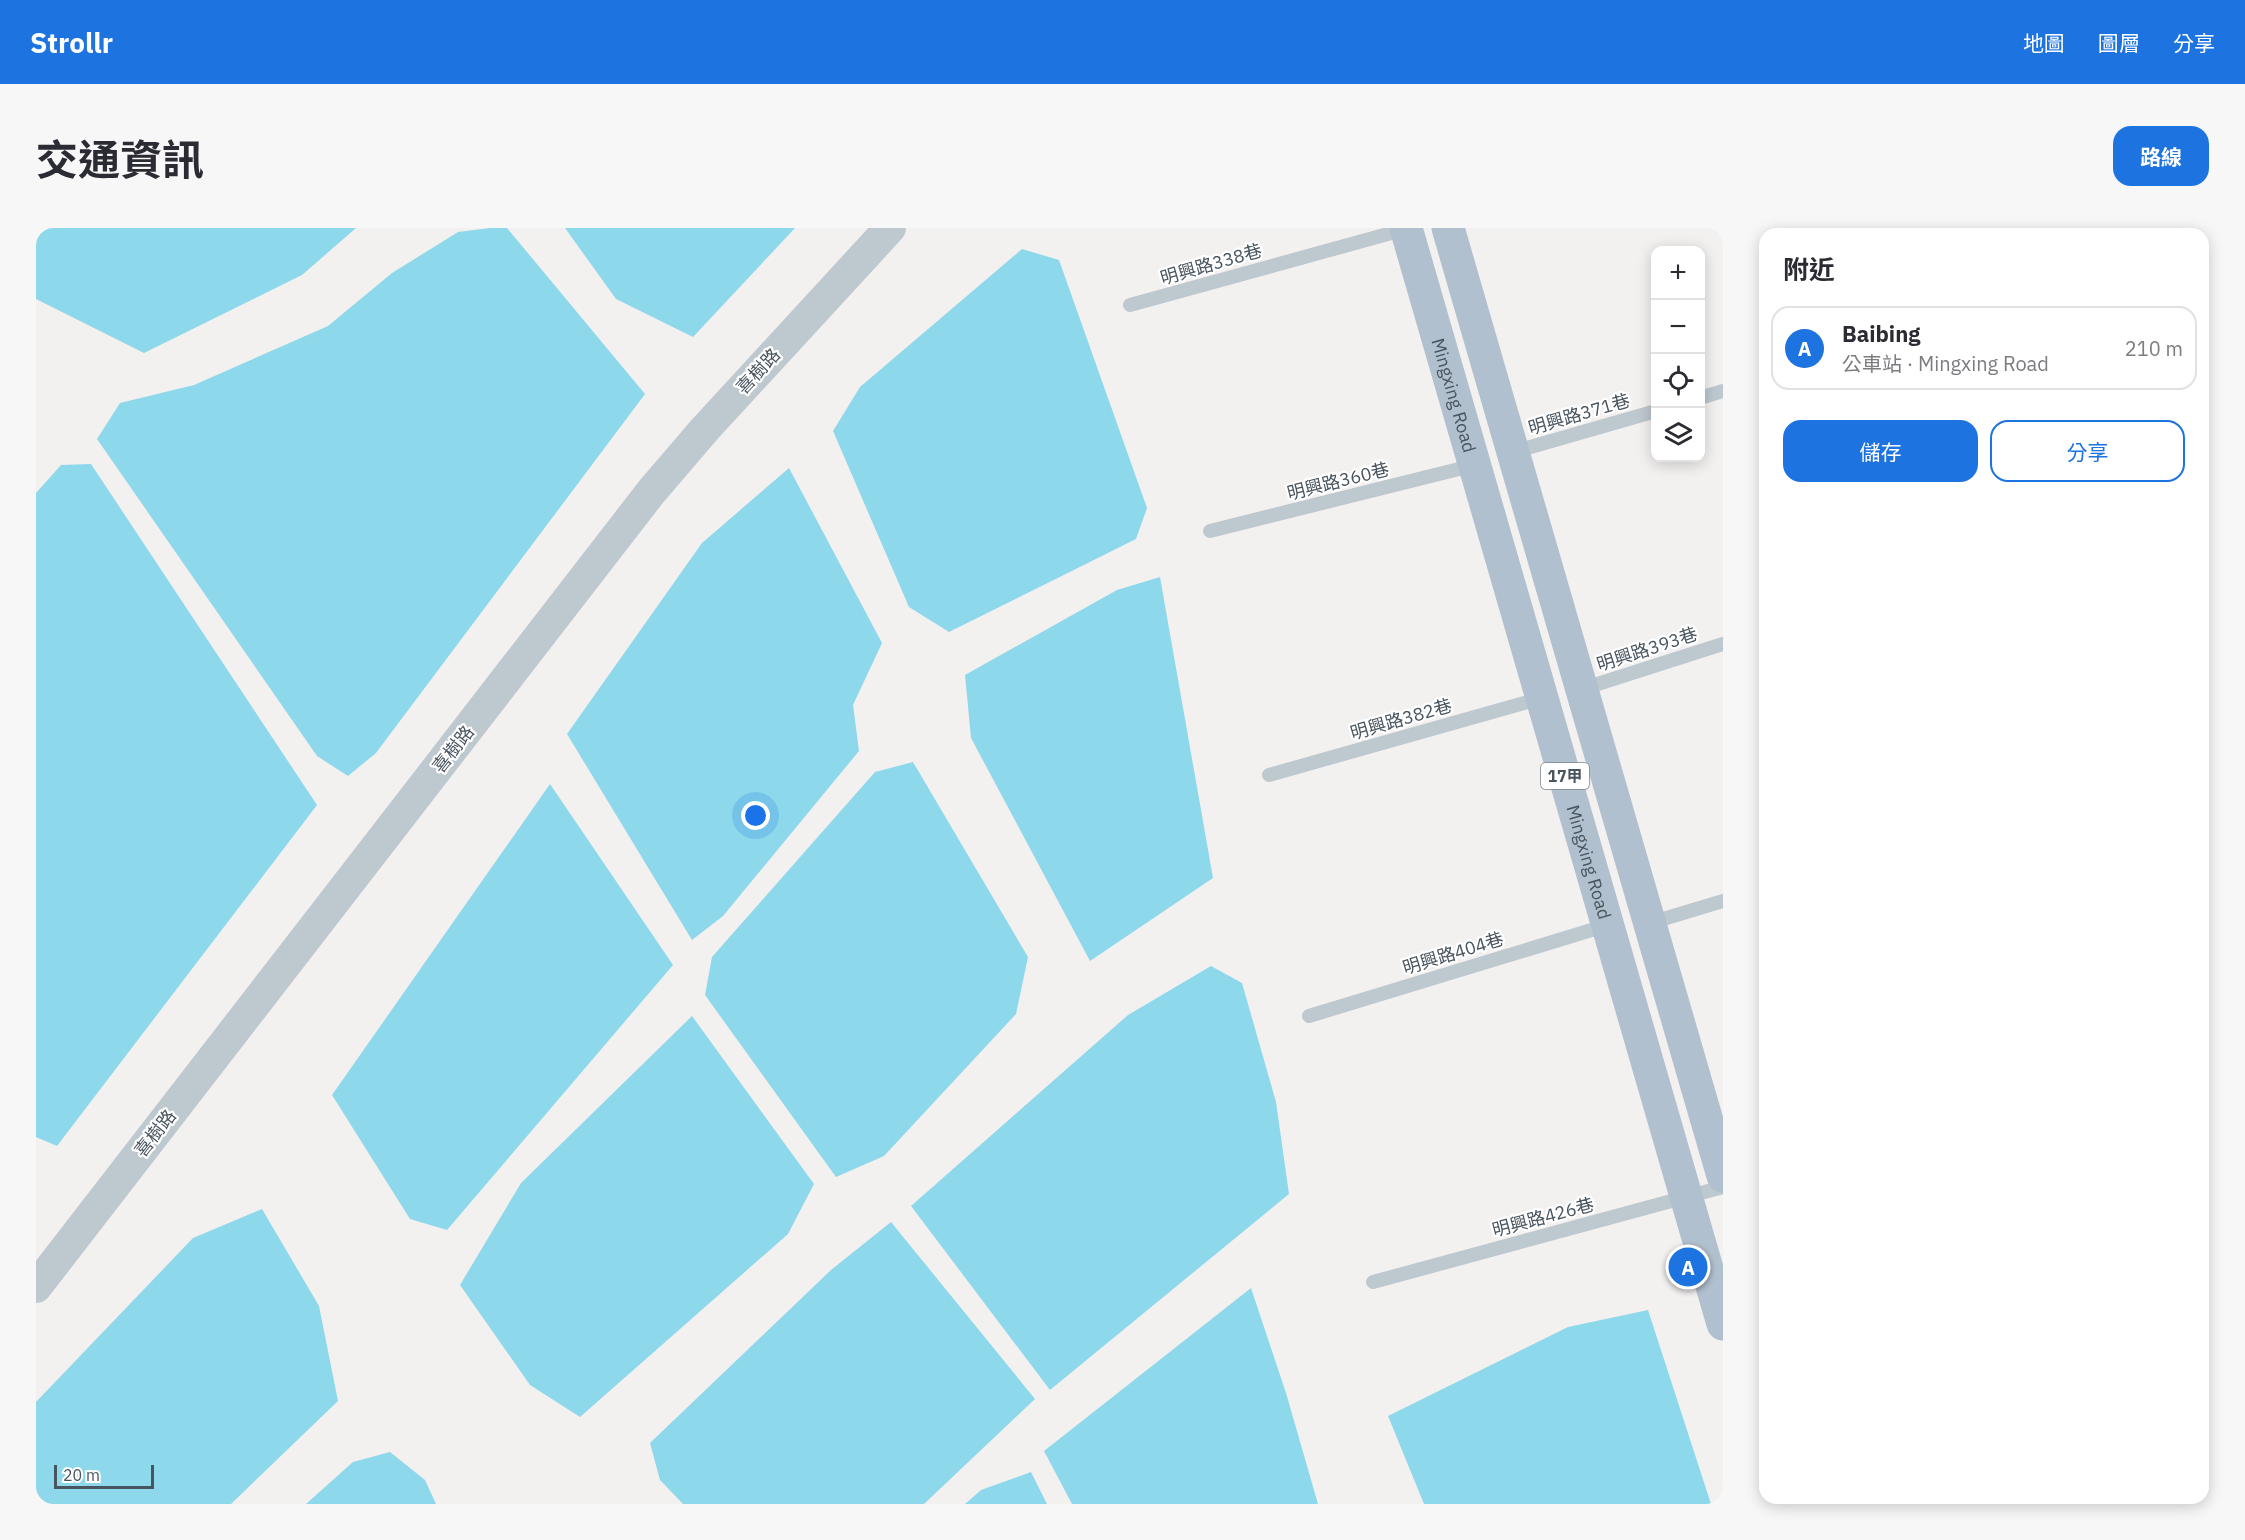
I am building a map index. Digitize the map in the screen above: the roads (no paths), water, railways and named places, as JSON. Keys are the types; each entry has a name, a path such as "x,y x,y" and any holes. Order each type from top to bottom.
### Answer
{"main road":[{"name":"Mingxing Road","path":"1406,228 1723,1324"},
{"name":"17甲","path":"1448,228 1723,1176"}],"street":[{"name":"喜樹路","path":"36,1287 651,492 705,429 890,228"}],"lane":[{"name":"明興路338巷","path":"1130,305 1406,228"},
{"path":"1705,397 1723,391"},
{"name":"明興路371巷","path":"1513,452 1651,412"},
{"name":"明興路360巷","path":"1210,531 1475,465"},
{"name":"明興路393巷","path":"1582,689 1723,644"},
{"name":"明興路382巷","path":"1269,775 1542,698"},
{"path":"1650,923 1723,902"},
{"name":"明興路404巷","path":"1309,1016 1608,925"},
{"name":"明興路426巷","path":"1373,1282 1723,1187"}],"water":[{"path":"36,228 356,228 302,275 144,353 36,299"},
{"path":"507,228 645,394 376,753 348,776 317,756 97,439 120,403 194,385 328,326 392,273 458,232"},
{"path":"565,228 795,228 693,337 616,299"},
{"path":"1022,249 1059,260 1147,508 1136,539 949,632 909,607 833,431 860,387"},
{"path":"91,464 317,805 57,1146 36,1137 36,493 61,465"},
{"path":"789,468 882,643 853,705 859,751 723,916 692,940 567,734 702,543"},
{"path":"1160,577 1213,878 1090,961 971,738 965,675 1117,590"},
{"path":"913,762 1028,957 1016,1014 884,1156 836,1177 705,995 712,957 875,772"},
{"path":"550,784 673,965 447,1230 410,1219 332,1095"},
{"path":"1211,966 1242,983 1276,1102 1289,1194 1050,1390 911,1206 1128,1015"},
{"path":"692,1016 814,1184 788,1234 580,1417 530,1385 460,1285 521,1183"},
{"path":"262,1209 319,1306 338,1401 231,1504 36,1504 36,1402 193,1238"},
{"path":"891,1222 1035,1399 924,1504 683,1504 660,1480 650,1443 831,1270"},
{"path":"1251,1288 1286,1393 1318,1504 1072,1504 1044,1451"},
{"path":"1648,1310 1711,1504 1424,1504 1388,1416 1568,1327"},
{"path":"390,1452 425,1480 436,1504 306,1504 353,1462"},
{"path":"1031,1472 1047,1504 965,1504 981,1490"}],"place":[{"name":"Baibing","path":"1688,1267"}]}
